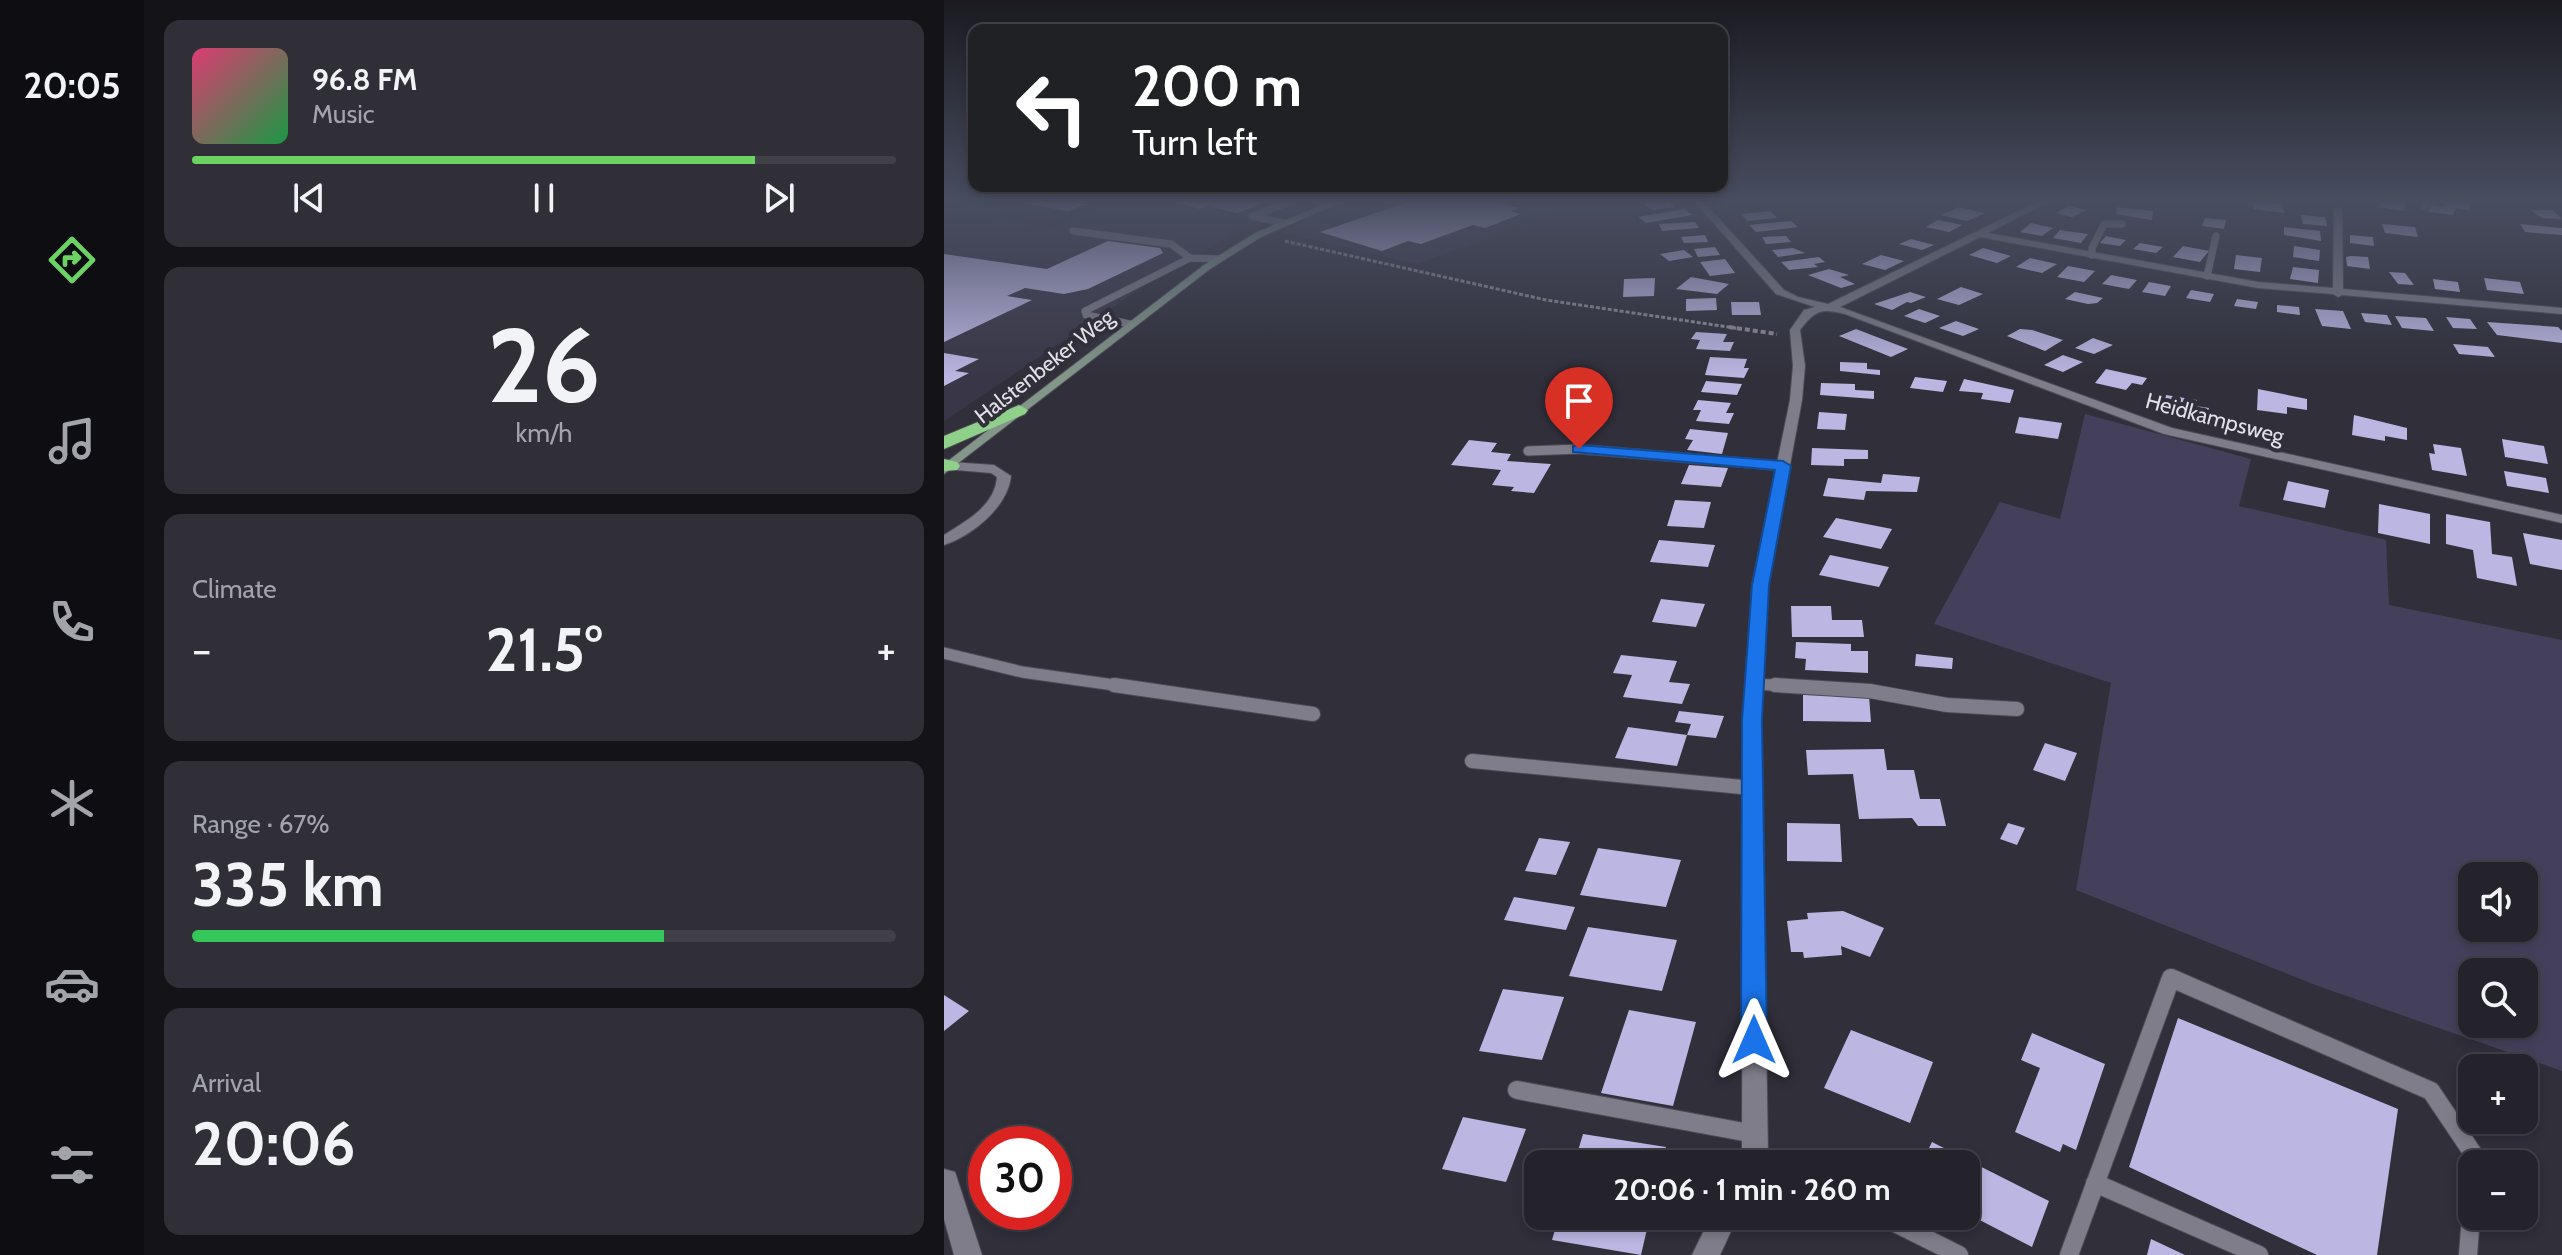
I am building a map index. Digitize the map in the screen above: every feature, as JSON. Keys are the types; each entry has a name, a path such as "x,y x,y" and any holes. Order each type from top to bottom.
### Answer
{"highway":[{"path":"944,443 1019,410"}],"main road":[{"name":"Halstenbeker Weg","path":"946,467 1217,261"}],"street":[{"name":"Heidkampsweg","path":"1752,261 1780,292 1849,312 2168,431 2562,519"},
{"path":"1754,1150 1754,684 1760,585 1799,366 1794,335 1804,315 1823,306 1839,304 1928,261"},
{"path":"2122,261 2338,294 2562,311"},
{"path":"2338,261 2338,294"},
{"path":"944,541 994,503 1005,486 1004,476 994,469 946,467"},
{"path":"946,1181 968,1255"},
{"path":"1706,1255 1718,1230"}],"lane":[{"path":"1130,324 1086,315 1085,311 1185,261"},
{"path":"2207,276 2210,261"},
{"path":"1528,451 1579,449 1783,466"},
{"path":"944,653 1022,672 1313,714"},
{"path":"1754,684 1870,691 1947,705 2017,709"},
{"path":"1472,761 1752,788"},
{"path":"2069,1255 2171,978 2431,1091 2471,1150"},
{"path":"1517,1090 1750,1150"},
{"path":"2095,1183 2259,1255"},
{"path":"1909,1230 1959,1255"},
{"path":"2468,1255 2470,1230"}],"path":[{"path":"1371,261 1546,300 1754,332 1794,335"}],"shaded area":[{"path":"944,261 1185,261 1170,269 944,421"},
{"path":"1402,261 1426,261 1416,264"},
{"path":"2085,414 2251,459 2239,506 2386,540 2389,605 2562,640 2562,1071 2538,1063 2538,1054 2513,1054 2467,1038 2538,1038 2538,958 2458,958 2458,1035 2318,986 2076,890 2111,683 1934,624 2000,502 2060,519"}],"building":[{"path":"944,261 989,261 1047,269 1065,261 1147,261 1088,289 1064,294 1025,288 1007,296 1032,300 944,342"},
{"path":"1726,261 1735,273 1710,276 1700,262"},
{"path":"1869,261 1904,261 1885,270 1862,264"},
{"path":"2026,261 2057,264 2042,273 2016,267"},
{"path":"2235,261 2262,261 2260,272 2234,269"},
{"path":"2346,261 2369,261 2370,269 2347,266"},
{"path":"1781,262 1825,262 1814,264 1818,267 1789,270"},
{"path":"2068,266 2095,271 2084,282 2057,277"},
{"path":"2293,267 2319,270 2318,283 2290,279"},
{"path":"1829,269 1849,275 1840,277 1855,284 1841,288 1808,275"},
{"path":"2389,272 2405,273 2414,285 2398,284"},
{"path":"2111,275 2137,280 2129,289 2102,284"},
{"path":"1691,277 1729,284 1717,294 1676,289"},
{"path":"1655,278 1654,296 1623,297 1624,279"},
{"path":"2484,278 2520,282 2524,294 2487,290"},
{"path":"2433,279 2458,282 2460,292 2435,289"},
{"path":"2149,282 2171,286 2165,296 2142,292"},
{"path":"1961,287 1983,294 1959,305 1937,299"},
{"path":"2191,290 2214,294 2210,302 2186,298"},
{"path":"1910,292 1926,297 1892,310 1874,304"},
{"path":"2075,292 2103,298 2097,303 2088,304 2065,299"},
{"path":"1716,298 1717,310 1686,311 1686,299"},
{"path":"2237,299 2258,302 2256,309 2234,306"},
{"path":"1731,302 1759,302 1761,315 1732,315"},
{"path":"2277,305 2299,307 2300,315 2277,312"},
{"path":"1919,309 1940,316 1925,323 1904,316"},
{"path":"2315,309 2343,311 2351,329 2322,326"},
{"path":"2361,313 2387,315 2392,325 2365,322"},
{"path":"2395,316 2426,318 2434,331 2402,328"},
{"path":"2446,317 2470,319 2477,329 2453,328"},
{"path":"1956,321 1979,329 1963,336 1939,328"},
{"path":"2487,322 2558,327 2562,331 2562,343 2497,335"},
{"path":"1856,329 1908,349 1891,357 1839,336"},
{"path":"2020,329 2063,340 2045,351 2007,336"},
{"path":"1696,332 1727,334 1723,342 1734,342 1730,351 1696,349 1700,340 1691,339"},
{"path":"2093,338 2113,345 2094,354 2075,348"},
{"path":"2453,344 2488,347 2495,357 2459,354"},
{"path":"944,353 979,359 955,371 969,373 944,386"},
{"path":"2063,355 2083,362 2063,372 2044,365"},
{"path":"1710,357 1747,359 1744,368 1749,368 1744,378 1705,375"},
{"path":"1840,362 1867,363 1867,369 1880,370 1880,375 1840,371"},
{"path":"2106,369 2147,378 2142,385 2132,383 2126,390 2095,383"},
{"path":"1915,377 1947,381 1943,392 1910,388"},
{"path":"1964,379 2014,390 2010,403 1981,399 1983,393 1959,391"},
{"path":"1706,381 1742,384 1737,395 1701,392"},
{"path":"1821,383 1855,384 1855,390 1874,391 1874,399 1820,395"},
{"path":"2258,389 2307,399 2307,410 2287,407 2287,414 2257,410"},
{"path":"2166,395 2197,400 2196,406 2209,408 2207,417 2163,407"},
{"path":"1698,400 1731,403 1726,413 1734,413 1729,424 1696,421 1701,410 1693,410"},
{"path":"1819,412 1847,414 1845,430 1817,429"},
{"path":"2354,415 2407,428 2407,440 2385,436 2385,441 2352,435"},
{"path":"2019,417 2062,423 2058,439 2015,433"},
{"path":"1690,429 1728,433 1722,454 1687,450 1693,440 1685,439"},
{"path":"2502,439 2544,446 2548,464 2505,457"},
{"path":"1469,440 1497,443 1491,452 1511,454 1507,461 1551,464 1534,493 1511,491 1514,487 1492,485 1501,470 1451,465"},
{"path":"2433,444 2461,448 2467,476 2432,470 2429,453 2435,454"},
{"path":"1812,448 1868,450 1868,459 1844,459 1844,466 1811,465"},
{"path":"1689,465 1728,468 1721,487 1681,484"},
{"path":"2504,471 2546,478 2549,493 2507,486"},
{"path":"1883,474 1920,477 1917,492 1866,491 1864,500 1823,496 1828,478 1881,483"},
{"path":"2288,481 2329,490 2325,508 2283,500"},
{"path":"1675,500 1711,502 1704,528 1667,526"},
{"path":"2379,504 2430,514 2430,544 2378,533"},
{"path":"2446,514 2490,522 2492,554 2512,557 2517,586 2477,578 2473,550 2446,544"},
{"path":"1836,518 1892,529 1881,549 1823,537"},
{"path":"2523,533 2562,540 2562,570 2530,564"},
{"path":"1659,540 1715,545 1708,567 1650,562"},
{"path":"1830,555 1889,567 1879,587 1819,575"},
{"path":"1661,599 1705,604 1696,627 1652,622"},
{"path":"1791,606 1831,606 1832,620 1862,620 1864,637 1792,637"},
{"path":"1796,642 1851,644 1851,651 1868,651 1868,673 1805,670 1806,659 1795,658"},
{"path":"1916,654 1953,658 1952,669 1915,666"},
{"path":"1621,655 1677,661 1669,682 1690,684 1682,704 1623,697 1632,675 1613,673"},
{"path":"1803,695 1869,696 1871,722 1803,721"},
{"path":"1679,711 1724,716 1716,738 1687,735 1691,724 1675,722"},
{"path":"1628,727 1687,735 1677,766 1615,758"},
{"path":"2045,743 2077,753 2065,781 2033,770"},
{"path":"1884,749 1887,770 1914,770 1920,799 1940,799 1946,826 1918,826 1912,818 1859,819 1853,774 1808,775 1806,750"},
{"path":"1787,823 1840,824 1842,862 1787,861"},
{"path":"2008,823 2025,828 2017,845 2000,839"},
{"path":"1539,838 1570,842 1556,875 1525,871"},
{"path":"1598,848 1681,860 1666,907 1580,895"},
{"path":"1514,897 1575,907 1566,930 1504,920"},
{"path":"1843,911 1884,928 1870,957 1841,946 1842,955 1804,958 1803,952 1791,952 1787,921 1808,919 1807,913"},
{"path":"1588,927 1677,940 1662,991 1569,976"},
{"path":"1503,989 1564,997 1542,1060 1479,1051"},
{"path":"944,995 969,1011 944,1031"},
{"path":"1629,1010 1696,1022 1673,1106 1601,1093"},
{"path":"2178,1018 2398,1109 2377,1255 2317,1255 2129,1167"},
{"path":"1851,1030 1933,1062 1910,1123 1824,1088"},
{"path":"2032,1033 2105,1064 2076,1150 2063,1144 2060,1152 2015,1132 2040,1068 2021,1060"},
{"path":"1463,1117 1526,1129 1506,1182 1442,1169"},
{"path":"1583,1134 1666,1147 1665,1150 1578,1150"},
{"path":"1932,1142 1948,1150 1928,1150"},
{"path":"1980,1166 2049,1201 2032,1247 1980,1220"},
{"path":"1555,1230 1647,1230 1641,1255 1552,1240"},
{"path":"2151,1239 2185,1255 2147,1255"}],"route":[{"path":"1579,449 1783,466 1760,585 1752,720 1754,1040"}]}
